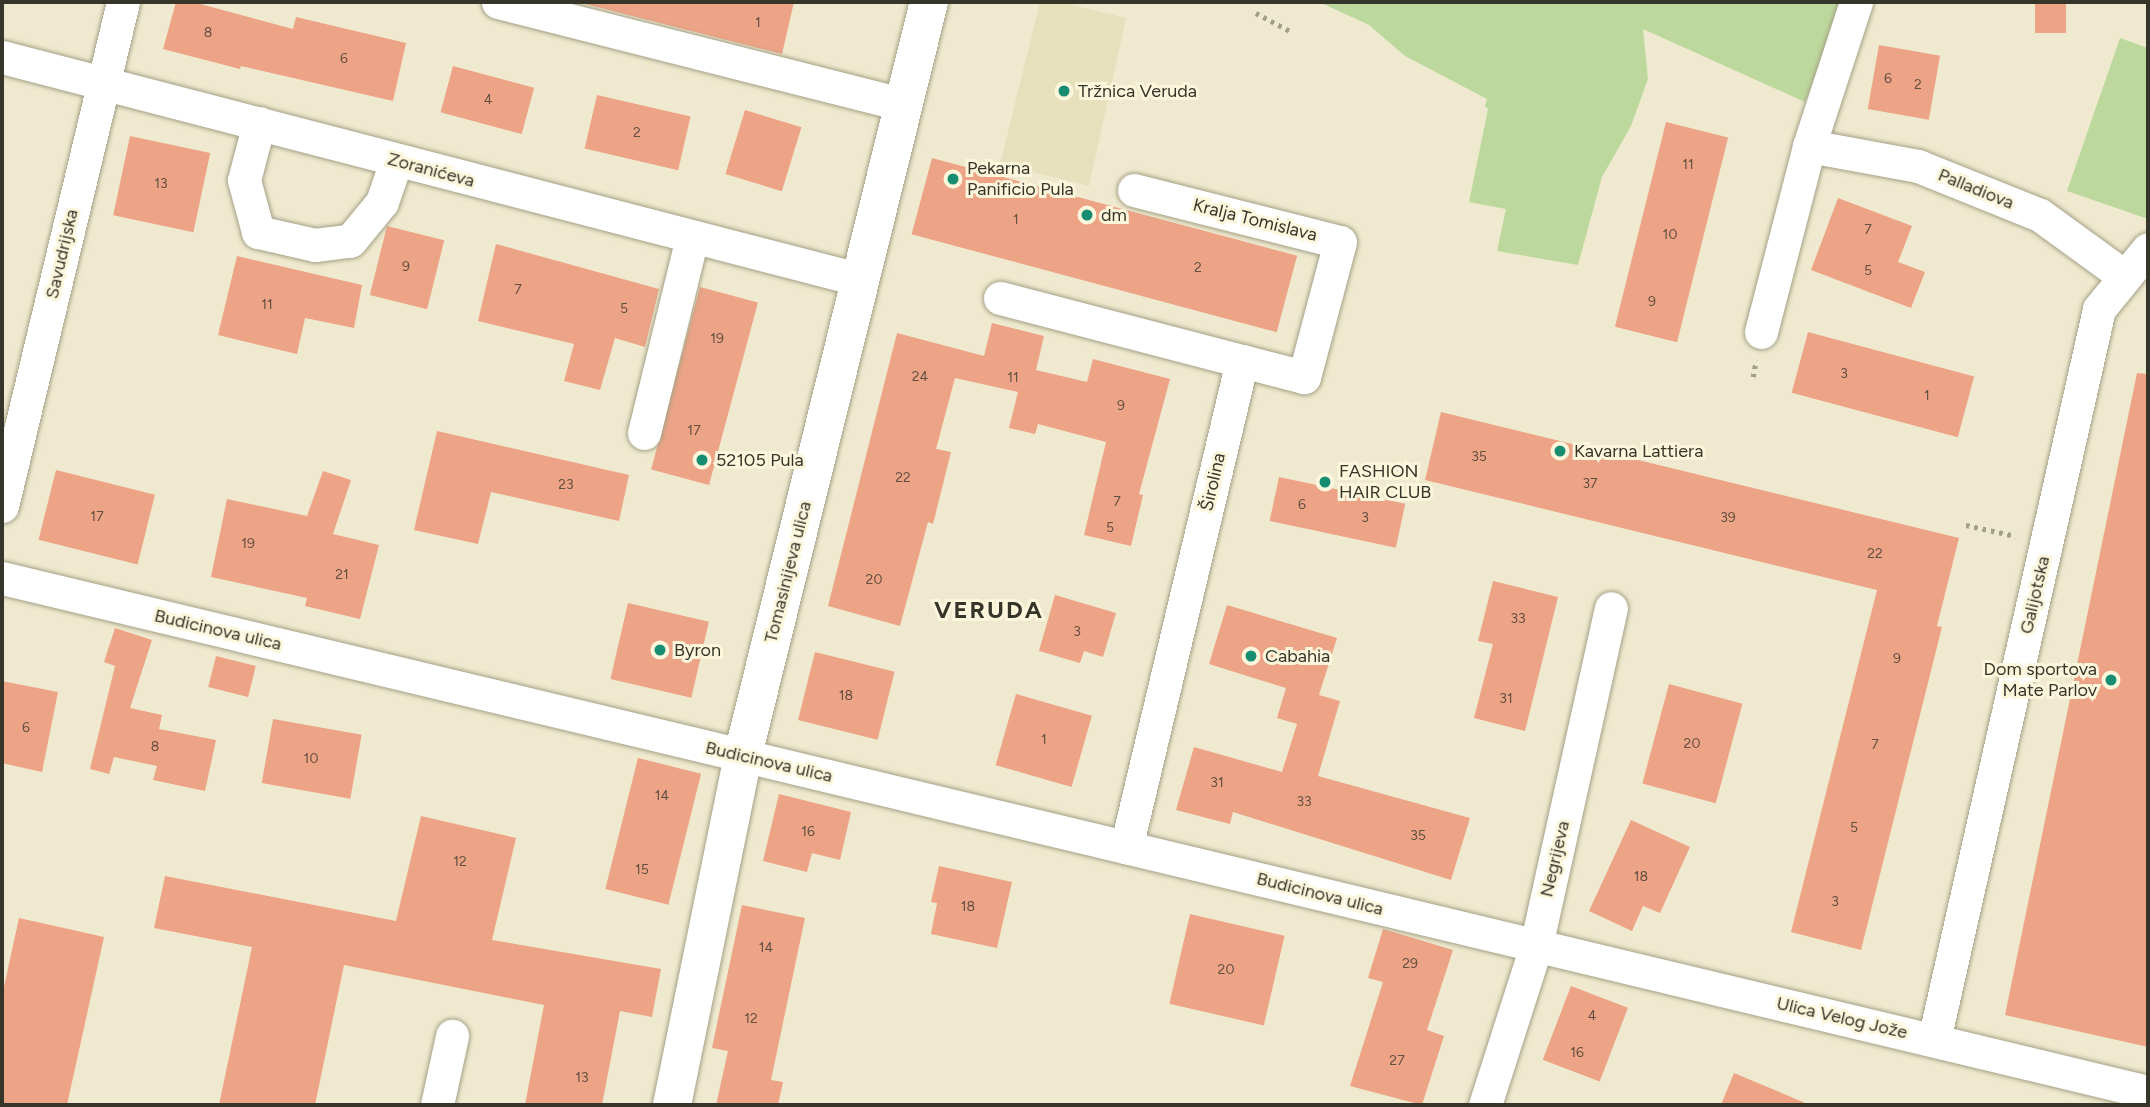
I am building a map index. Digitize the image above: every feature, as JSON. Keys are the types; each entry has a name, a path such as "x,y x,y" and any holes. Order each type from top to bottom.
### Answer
{"main road":[{"name":"Tomasinijeva ulica","path":"671,1105 743,755 929,2"}],"street":[{"name":"Savudrijska","path":"2,506 123,2"},
{"path":"498,2 904,105"},
{"path":"1762,332 1809,146 1856,2"},
{"name":"Zoranićeva","path":"2,57 861,280"},
{"path":"258,123 244,180 258,232 314,245 350,241 382,202 396,161"},
{"name":"Palladiova","path":"1809,146 1917,166 2040,215 2124,276"},
{"name":"Kralja Tomislava","path":"1134,190 1340,242 1304,377 1242,361"},
{"path":"644,433 692,237"},
{"name":"Galijotska","path":"1934,1040 2099,309 2148,248"},
{"path":"1000,298 1242,361"},
{"name":"Širolina","path":"1126,847 1242,361"},
{"name":"Budicinova ulica","path":"2,578 1536,946"},
{"name":"Negrijeva","path":"1485,1105 1536,946 1611,608"},
{"name":"Ulica Velog Jože","path":"1536,946 2148,1093"},
{"path":"437,1105 452,1036"}],"path":[{"path":"1256,13 1290,31"},
{"path":"1966,525 2046,542"}],"shaded area":[{"name":"Tržnica Veruda","path":"1040,2 1061,2 1126,18 1089,186 1000,164"}],"green space":[{"path":"1319,2 1843,2 1805,102 1643,29 1648,79 1631,126 1602,177 1578,265 1497,251 1506,209 1469,202 1488,109 1485,106 1487,99 1405,56 1369,25"},
{"path":"2120,38 2148,48 2148,219 2067,191"}],"building":[{"path":"176,2 193,2 293,29 296,17 406,43 393,101 241,66 240,69 163,49"},
{"path":"585,2 794,2 782,54"},
{"path":"2035,2 2066,2 2066,33 2035,33"},
{"path":"1879,45 1940,56 1929,120 1868,109"},
{"path":"453,66 534,88 522,134 441,112"},
{"path":"597,95 691,117 678,170 585,149"},
{"path":"745,110 801,127 782,191 725,174"},
{"path":"1666,122 1728,137 1677,342 1615,327"},
{"path":"130,136 210,153 193,232 113,215"},
{"path":"932,158 1297,256 1277,332 912,234"},
{"path":"1838,198 1912,226 1898,262 1925,272 1911,308 1811,270"},
{"path":"387,226 444,240 427,309 370,295"},
{"path":"496,244 659,289 645,347 615,338 600,390 564,381 574,344 478,321"},
{"path":"237,256 362,285 354,328 305,318 297,354 218,335"},
{"path":"700,287 758,303 709,485 651,470"},
{"path":"992,323 1044,336 1036,370 1087,382 1093,359 1170,379 1139,494 1143,495 1131,546 1084,535 1106,442 1038,424 1035,434 1009,428 1018,392 955,378 936,449 951,452 933,524 928,522 900,626 828,606 897,333 984,356"},
{"path":"1808,332 1974,377 1958,437 1792,393"},
{"name":"Dom sportova Mate Parlov","path":"2137,373 2148,374 2148,1047 2005,1015"},
{"path":"1441,412 1959,538 1937,626 1942,627 1861,950 1791,932 1877,590 1425,480"},
{"path":"437,431 629,475 619,521 491,492 478,544 414,530"},
{"path":"56,470 155,495 138,565 39,540"},
{"path":"323,471 351,480 333,534 379,545 360,619 305,606 307,598 211,577 227,499 307,516"},
{"path":"1279,477 1405,504 1396,548 1270,521"},
{"path":"1493,581 1558,597 1525,731 1474,718 1493,644 1478,641"},
{"path":"1055,595 1116,613 1103,657 1084,651 1080,663 1039,651"},
{"name":"Byron","path":"628,603 709,622 691,698 610,679"},
{"path":"1227,605 1337,638 1319,695 1340,701 1318,776 1470,818 1451,880 1233,812 1230,824 1176,810 1194,747 1282,772 1297,724 1277,718 1286,688 1209,664"},
{"path":"115,628 152,640 130,708 162,715 159,729 216,740 205,791 153,780 157,766 114,757 109,774 90,769 115,666 104,662"},
{"path":"815,652 895,672 878,740 798,720"},
{"path":"216,656 256,666 248,697 208,687"},
{"path":"2,681 58,692 42,772 2,763"},
{"path":"1669,684 1742,704 1716,803 1642,783"},
{"path":"1016,694 1092,716 1072,787 996,765"},
{"path":"273,719 362,735 350,799 262,783"},
{"path":"638,758 701,774 668,905 605,889"},
{"path":"779,794 851,812 840,860 812,853 807,872 763,861"},
{"path":"421,816 516,838 492,940 661,969 652,1017 620,1011 602,1105 525,1105 544,1005 344,965 315,1105 219,1105 252,947 154,928 165,876 396,921"},
{"path":"1631,820 1690,847 1660,913 1643,906 1632,931 1589,911"},
{"path":"939,866 1012,882 997,948 931,934 937,903 931,902"},
{"path":"742,905 805,918 771,1080 783,1082 778,1105 716,1105 728,1051 712,1048"},
{"path":"1190,914 1285,936 1264,1025 1169,1004"},
{"path":"19,918 104,937 67,1105 2,1105 2,996"},
{"path":"1383,929 1453,950 1427,1030 1444,1036 1422,1105 1350,1086 1383,982 1368,978"},
{"path":"1571,986 1628,1008 1600,1082 1543,1060"},
{"path":"1734,1073 1810,1105 1721,1105"}],"place":[{"name":"Tržnica Veruda","path":"1064,91"},
{"name":"Pekarna Panificio Pula","path":"953,179"},
{"name":"dm","path":"1087,215"},
{"name":"Kavarna Lattiera","path":"1560,451"},
{"name":"52105 Pula","path":"702,460"},
{"name":"FASHION HAIR CLUB","path":"1325,482"},
{"name":"Byron","path":"660,650"},
{"name":"Cabahia","path":"1251,656"},
{"name":"Dom sportova Mate Parlov","path":"2111,680"}],"district":[{"name":"VERUDA","path":"989,610"}]}
